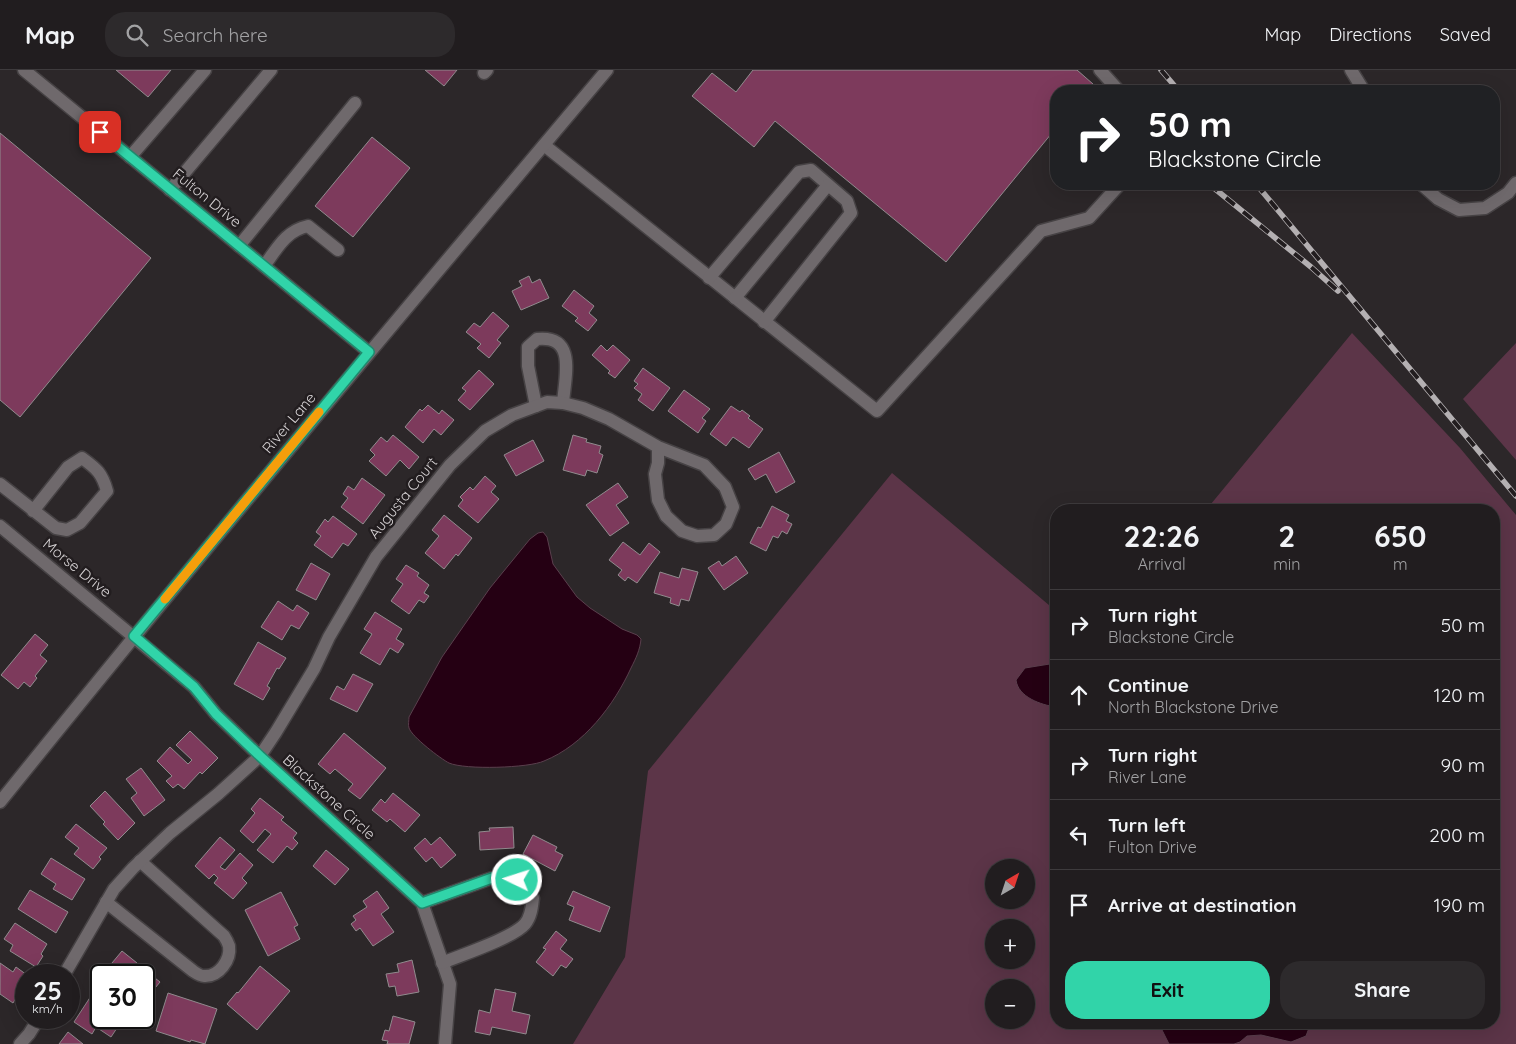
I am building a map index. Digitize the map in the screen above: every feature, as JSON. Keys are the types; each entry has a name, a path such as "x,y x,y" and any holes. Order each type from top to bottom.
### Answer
{"street":[{"name":"Fulton Drive","path":"24,70 369,352"},
{"path":"130,157 205,70"},
{"path":"170,190 271,70"},
{"name":"River Lane","path":"0,802 134,636 369,352 607,70"},
{"path":"1100,70 1113,85"},
{"path":"1351,70 1360,85"},
{"path":"239,246 355,103"},
{"path":"544,145 877,411 1041,231 1089,218 1115,190"},
{"path":"710,278 799,172 811,170 847,201 851,213 764,322"},
{"path":"1428,190 1438,199 1458,210 1485,208 1508,193 1516,183"},
{"path":"735,298 828,185"},
{"path":"264,266 288,234 298,228 308,226 338,250"},
{"path":"536,406 528,366 528,347 537,339 548,338 560,344 567,357 563,402"},
{"name":"Augusta Court","path":"260,756 314,669 328,637 376,557 450,464 484,431 512,415 547,402 563,402 608,419 658,447 704,465 725,487 732,507 726,524 714,535 698,536 682,531 666,516 658,500 655,474 658,463 658,447"},
{"path":"0,484 33,511 56,528 68,530 80,523 107,491 103,478 93,466 82,458 68,467 33,511"},
{"name":"Morse Drive","path":"0,526 194,687 216,714 260,756"},
{"name":"Blackstone Circle","path":"70,964 114,889 170,833 218,794 260,756 422,903 450,984 445,1044"},
{"path":"106,902 203,977 214,974 224,966 229,956 229,944 224,936 140,861"},
{"path":"422,903 492,878 508,877 517,880 533,898 531,913 525,924 510,935 442,963"},
{"path":"20,1044 32,1029"}],"shaded area":[{"path":"1352,333 1460,448 1516,515 1516,1044 573,1044 625,957 648,771 892,473 1050,606 1050,1029 1500,1029 1500,504 1211,504"},
{"path":"1516,343 1516,460 1463,399"},
{"path":"543,532 547,537 553,564 577,597 622,629 637,635 641,639 636,657 624,682 607,709 585,734 559,754 544,761 512,767 468,767 449,763 415,737 409,728 409,717 442,657 490,588 530,539"},
{"path":"1050,664 1050,706 1031,699 1021,691 1016,680 1025,668"},
{"path":"1309,1029 1306,1036 1291,1042 1261,1035 1247,1036 1234,1044 1169,1044 1162,1030"}],"building":[{"path":"116,70 171,70 148,97"},
{"path":"425,70 457,70 444,86"},
{"path":"753,70 1077,70 1093,84 1050,85 1050,135 946,262 775,121 754,147 692,96 712,73 736,92"},
{"path":"0,133 151,258 20,417 0,400"},
{"path":"372,137 410,168 353,237 315,206"},
{"path":"529,276 532,283 540,279 549,298 521,310 512,291 522,286 519,281"},
{"path":"574,290 594,306 589,313 597,320 588,331 575,321 578,318 562,306"},
{"path":"493,312 509,326 497,340 501,343 489,358 477,348 481,344 466,332 474,323 480,327"},
{"path":"601,345 607,351 613,345 630,360 615,378 592,355"},
{"path":"643,368 670,388 653,411 638,400 642,394 634,388 638,384 634,381"},
{"path":"479,370 494,384 470,410 458,400 466,391 462,388"},
{"path":"684,390 710,409 702,418 706,421 698,433 668,411"},
{"path":"428,405 439,414 442,410 454,420 441,435 434,429 423,443 405,427 420,409 422,411"},
{"path":"731,406 740,412 742,410 750,416 748,418 763,429 749,448 733,437 726,446 710,434"},
{"path":"393,435 419,457 409,469 400,460 386,476 369,461 375,455 370,450 381,437 387,442"},
{"path":"573,435 587,439 586,442 601,446 599,453 603,455 597,473 587,470 585,476 563,470"},
{"path":"533,440 544,461 516,476 504,455"},
{"path":"779,452 795,482 776,493 766,474 755,480 748,469"},
{"path":"485,476 496,486 491,492 499,499 478,523 458,506 463,500 460,497 470,487 473,490"},
{"path":"362,478 385,495 363,524 341,507 348,498 343,494 348,486 354,490"},
{"path":"618,483 628,497 616,505 629,523 610,536 586,505"},
{"path":"772,506 789,515 786,521 792,524 787,534 782,531 778,538 773,536 766,551 750,543 758,527 761,528"},
{"path":"444,515 472,538 458,556 456,554 444,569 425,553 439,536 432,530"},
{"path":"333,516 357,534 348,546 343,543 332,558 314,545 321,536 316,532 325,519 328,522"},
{"path":"623,542 640,555 649,543 660,552 637,583 628,577 625,581 618,575 622,570 609,560"},
{"path":"736,556 748,573 724,590 708,568 719,561 722,566"},
{"path":"311,563 330,574 316,600 296,590"},
{"path":"406,565 419,573 417,576 429,585 424,593 429,596 424,603 419,600 409,614 391,601 403,584 396,579"},
{"path":"682,568 698,572 689,601 681,599 679,606 670,603 671,598 654,593 660,572 679,578"},
{"path":"278,601 293,611 297,605 309,613 299,629 291,625 282,640 261,627"},
{"path":"375,612 402,629 396,639 404,644 398,653 390,648 380,665 360,653 372,634 364,629"},
{"path":"35,634 48,645 40,655 47,661 35,676 37,678 30,687 24,682 18,689 1,675"},
{"path":"258,642 286,658 279,669 277,668 267,686 270,688 263,700 234,684"},
{"path":"353,674 373,684 357,712 330,699 337,686 344,690"},
{"path":"190,731 218,758 202,774 200,772 184,789 178,784 173,788 166,781 172,776 157,761 170,747 188,764 192,760 176,745"},
{"path":"344,733 386,768 360,799 348,790 353,784 335,769 330,774 318,764"},
{"path":"141,768 165,800 144,816 131,798 137,793 126,779"},
{"path":"105,791 135,823 118,840 90,806"},
{"path":"393,793 420,815 405,832 390,819 387,822 372,810 381,799 385,803"},
{"path":"260,798 284,817 281,820 297,833 293,838 298,843 292,850 287,846 273,863 257,850 271,834 265,829 253,843 240,831 255,813 251,809"},
{"path":"76,824 107,848 99,857 101,859 93,869 74,854 79,848 65,837"},
{"path":"513,827 514,848 480,850 479,832 490,831 489,828"},
{"path":"533,835 557,847 555,851 563,855 555,871 523,854"},
{"path":"220,837 235,850 220,867 225,870 240,853 253,865 242,878 247,883 233,899 214,883 218,878 214,874 209,879 195,866"},
{"path":"440,837 456,855 441,868 432,857 426,862 414,848 425,838 431,845"},
{"path":"326,850 349,869 335,885 313,866"},
{"path":"51,858 85,879 72,900 53,889 56,884 41,874"},
{"path":"30,890 68,912 56,933 18,909"},
{"path":"377,891 389,908 381,914 394,932 373,946 360,928 356,931 351,924 356,920 353,916 367,907 363,901"},
{"path":"573,891 610,907 600,932 569,920 574,907 567,904"},
{"path":"281,892 298,925 294,927 300,939 268,956 245,910"},
{"path":"15,923 47,944 38,964 31,964 10,951 13,945 4,939"},
{"path":"556,931 567,940 560,949 573,959 566,968 561,965 553,976 536,962 546,949 543,948"},
{"path":"122,951 137,963 136,964 111,964"},
{"path":"412,960 419,992 397,996 395,986 389,987 386,974 399,972 397,964"},
{"path":"0,963 13,972 15,969 15,1000 13,1003 0,994"},
{"path":"260,966 290,991 257,1030 227,1004"},
{"path":"155,978 160,982 155,988"},
{"path":"495,989 516,993 512,1011 530,1015 526,1034 492,1027 490,1035 475,1032 479,1010 490,1013"},
{"path":"168,993 217,1009 205,1044 191,1040 190,1042 156,1031"},
{"path":"90,998 90,1029 95,1029 92,1034 80,1026 80,1013"},
{"path":"393,1016 415,1022 409,1044 387,1044 388,1041 382,1040 385,1030 389,1031"},
{"path":"99,1029 116,1029 111,1037"},
{"path":"68,1032 83,1044 59,1044"}],"railway":[{"path":"1161,70 1174,85"},
{"path":"1216,190 1338,291"},
{"path":"1261,190 1516,496"}],"slow traffic":[{"path":"165,599 319,412"}],"route":[{"path":"100,132 369,352 134,636 194,687 216,714 260,756 422,903 492,878 508,877 517,880"}]}
